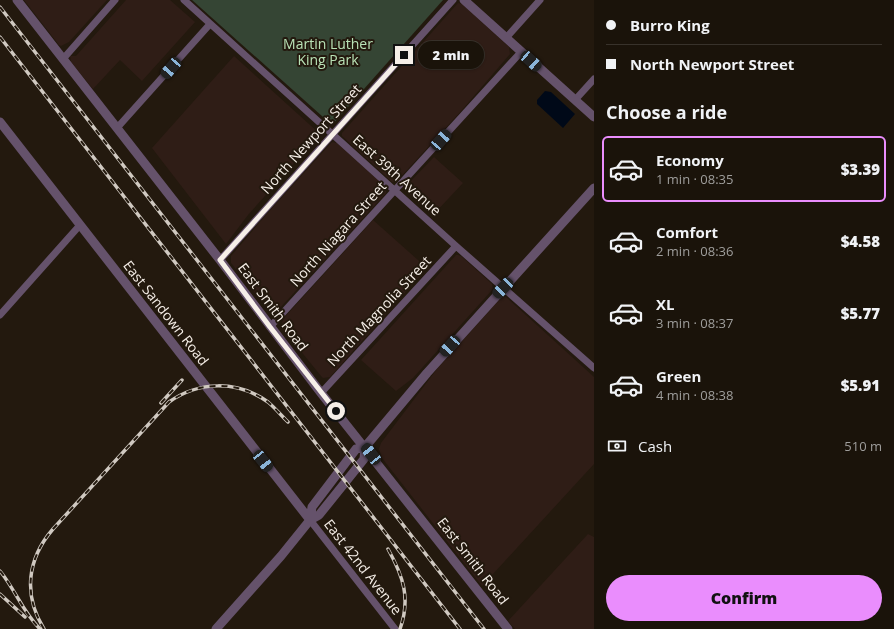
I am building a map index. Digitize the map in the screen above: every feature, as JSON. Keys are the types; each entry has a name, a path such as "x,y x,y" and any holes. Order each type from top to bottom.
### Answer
{"street":[{"name":"East Smith Road","path":"17,0 220,260 321,393 508,629"},
{"path":"63,58 115,0"},
{"name":"East 39th Avenue","path":"184,0 456,246 594,368"},
{"name":"North Newport Street","path":"220,260 453,0"},
{"path":"464,0 521,52 577,98 594,118"},
{"path":"506,38 540,0"},
{"path":"117,128 210,24"},
{"name":"North Niagara Street","path":"270,327 521,52"},
{"path":"577,98 594,79"},
{"name":"East Sandown Road","path":"0,122 310,520"},
{"path":"216,629 310,520 319,515 364,459 365,447 409,393 594,188"},
{"path":"0,315 80,225"},
{"name":"North Magnolia Street","path":"321,393 456,246"},
{"name":"East 42nd Avenue","path":"310,520 395,629"}],"shaded area":[{"path":"24,0 107,0 69,42 61,46"},
{"path":"126,0 170,0 195,22 142,81 120,60 93,89 71,62 70,56 76,56"},
{"path":"458,3 462,4 509,47 510,54 462,110 396,182 392,182 342,136 342,133"},
{"path":"234,56 320,134 248,215 226,244 152,148"},
{"path":"332,142 337,143 385,186 386,193 280,308 274,312 270,311 231,263 231,256"},
{"path":"434,157 463,183 433,215 407,192 406,189 407,185"},
{"path":"373,220 427,268 330,377 323,378 282,328 283,319"},
{"path":"456,255 461,256 492,284 493,289 413,378 396,391 361,360"},
{"path":"505,296 594,377 594,464 482,586 382,458 379,449 381,443 437,369 500,299"},
{"path":"588,534 594,537 594,629 515,629 508,621"}],"green space":[{"name":"Martin Luther King Park","path":"192,0 443,0 332,125"}],"water":[{"path":"545,91 551,92 575,114 563,128 537,104 537,100"}],"railway":[{"path":"0,7 484,629"},
{"path":"0,37 460,629"},
{"path":"161,403 182,380"},
{"path":"44,629 37,616 31,590 33,565 44,541 53,529 169,402 181,395 205,387 231,387 244,390 268,402 288,422"},
{"path":"388,549 398,569 404,588 405,607 400,629"},
{"path":"0,571 28,615 40,629"},
{"path":"0,594 25,617"}],"route":[{"path":"336,411 220,260 404,55"}]}
